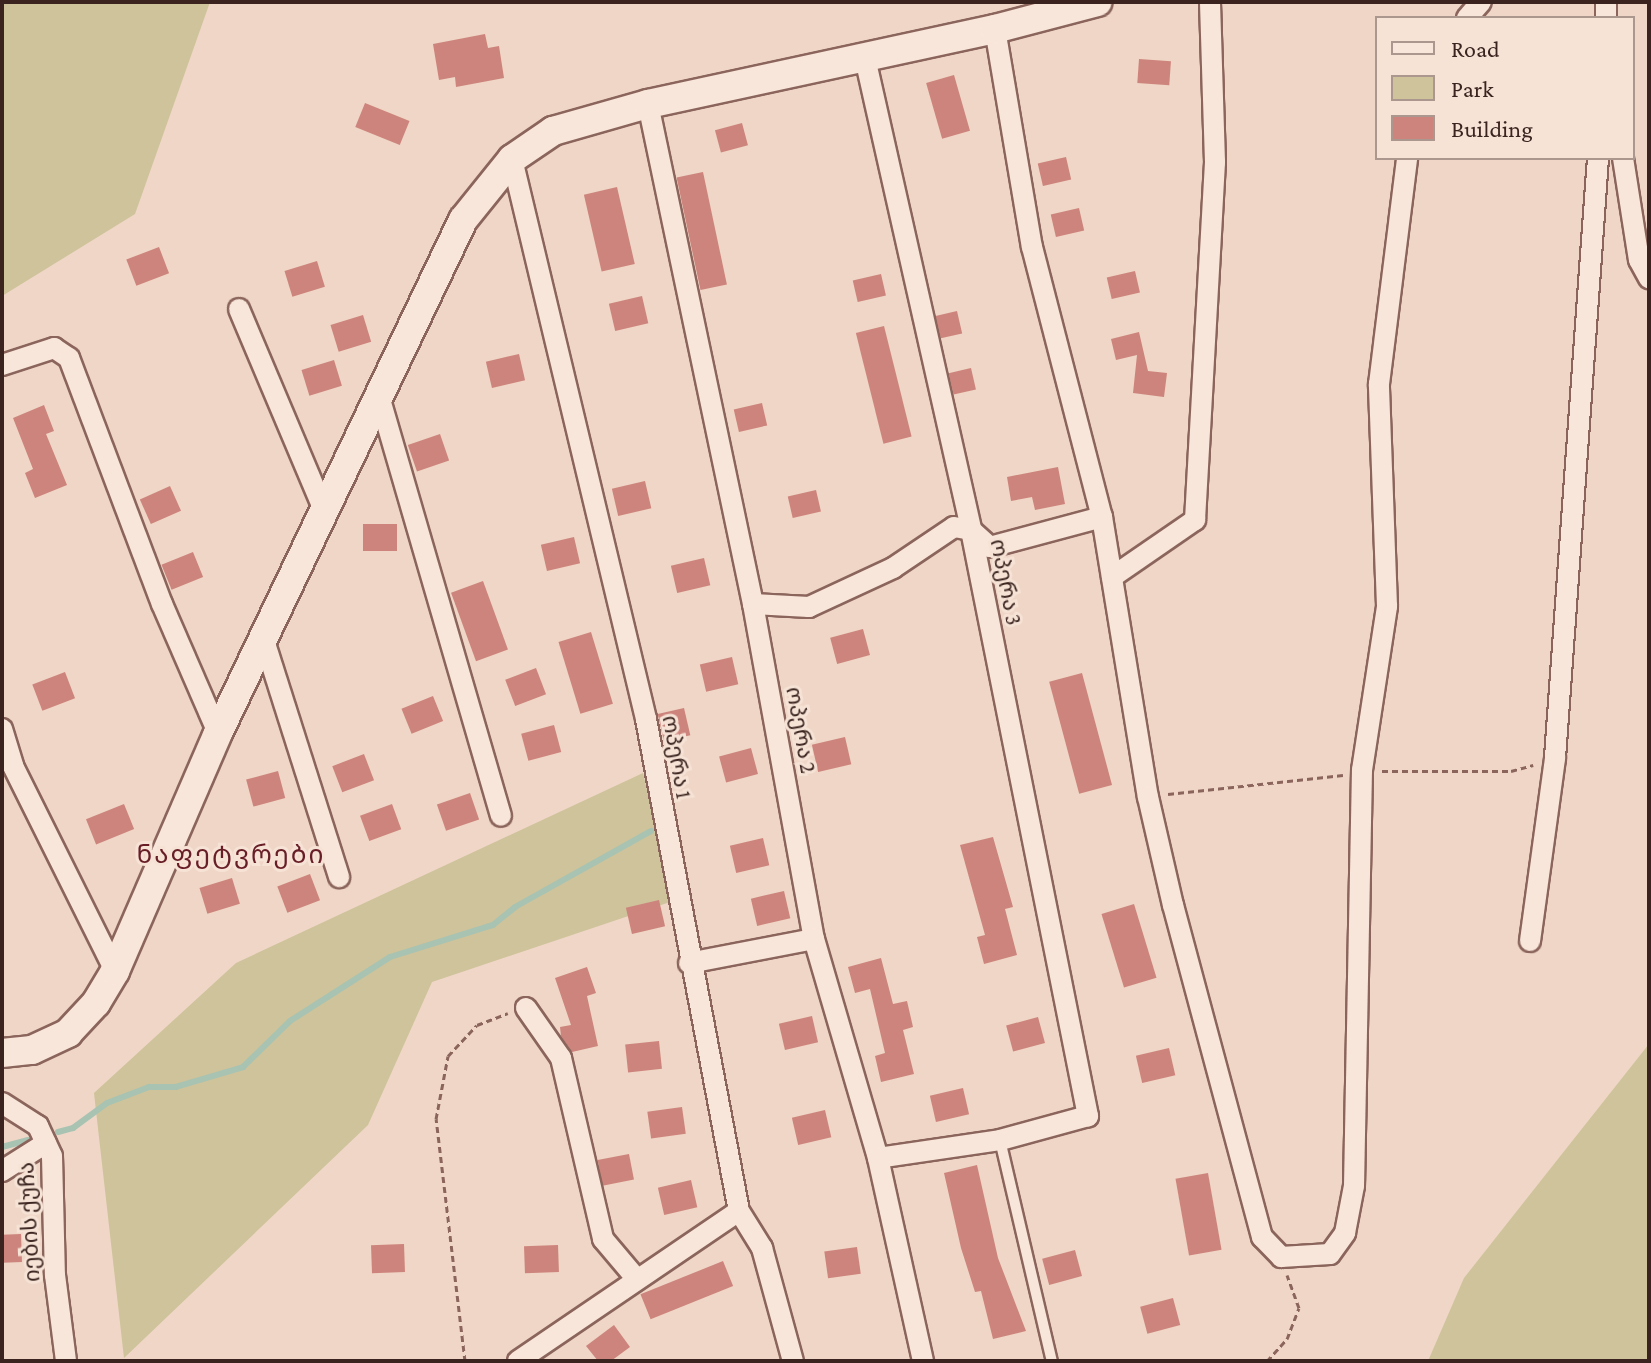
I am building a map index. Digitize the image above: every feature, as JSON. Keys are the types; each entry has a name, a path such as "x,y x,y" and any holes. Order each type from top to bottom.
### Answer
{"street":[{"path":"2,1053 32,1050 68,1033 96,1003 115,971 218,733 463,220 512,159 553,131 648,104 995,29 1097,2"},
{"path":"1112,577 1195,520 1215,162 1210,2"},
{"path":"995,29 1032,247 1102,517 1148,797 1173,905 1262,1237 1281,1257 1330,1254 1345,1233 1354,1186 1362,770 1387,606 1379,384 1407,160"},
{"name":"ოპერა 3","path":"865,58 971,530 1088,1116 1000,1140"},
{"name":"ოპერა 2","path":"648,104 753,604 814,939 878,1158 923,1361"},
{"name":"ოპერა 1","path":"512,159 646,719 689,963 739,1211 762,1248 793,1361"},
{"path":"1530,941 1555,758 1598,160"},
{"path":"1623,160 1649,278"},
{"path":"239,309 325,513"},
{"path":"2,365 54,348 69,358 162,604 218,733"},
{"path":"379,396 501,816"},
{"path":"753,604 809,607 893,568 954,527 971,530 990,547 1102,517"},
{"path":"263,637 339,877"},
{"path":"2,729 13,766 115,971"},
{"path":"689,963 814,939"},
{"path":"526,1008 561,1058 603,1239 636,1278"},
{"name":"იების ქუჩა","path":"2,1103 38,1126 52,1156 55,1275 66,1361"},
{"path":"878,1158 1000,1140"},
{"path":"2,1171 46,1143"},
{"path":"518,1361 636,1278 739,1211"}],"lane":[{"path":"1000,1140 1052,1361"}],"path":[{"path":"465,1361 436,1119 448,1056 477,1025 526,1008"},
{"path":"1267,1361 1287,1339 1299,1308 1281,1257"}],"green space":[{"path":"2,2 210,2 135,214 2,296"},
{"path":"643,773 673,901 432,982 368,1125 124,1358 94,1093 236,963"},
{"path":"1649,1044 1649,1361 1428,1361 1464,1278"}],"building":[{"path":"485,34 488,48 499,46 504,78 456,87 455,77 439,80 433,44"},
{"path":"1139,59 1171,61 1169,85 1137,83"},
{"path":"954,75 970,131 942,139 926,83"},
{"path":"365,103 410,121 400,145 355,127"},
{"path":"742,123 748,145 721,152 715,130"},
{"path":"1066,157 1071,179 1043,186 1038,164"},
{"path":"703,172 727,284 700,290 677,178"},
{"path":"617,187 635,264 602,272 584,195"},
{"path":"1079,208 1084,230 1056,237 1051,215"},
{"path":"159,247 169,273 136,286 126,260"},
{"path":"317,261 325,287 292,297 284,271"},
{"path":"1135,271 1140,292 1112,299 1107,278"},
{"path":"881,274 886,295 858,302 853,281"},
{"path":"642,296 648,323 615,331 609,304"},
{"path":"957,311 962,333 941,338 936,316"},
{"path":"363,315 371,342 339,352 330,325"},
{"path":"884,326 912,437 883,444 856,333"},
{"path":"1139,332 1148,371 1167,373 1164,397 1133,393 1137,355 1116,360 1111,339"},
{"path":"519,354 525,380 492,388 486,362"},
{"path":"334,360 342,386 309,396 301,370"},
{"path":"971,368 976,389 954,395 949,373"},
{"path":"762,403 767,425 739,432 734,410"},
{"path":"44,405 54,431 46,434 67,485 35,498 25,473 33,469 13,418"},
{"path":"440,434 449,460 417,472 408,445"},
{"path":"1058,467 1065,504 1035,510 1032,497 1011,501 1007,477"},
{"path":"645,481 651,508 618,516 612,489"},
{"path":"170,486 181,511 151,524 140,499"},
{"path":"816,490 821,511 793,518 788,497"},
{"path":"363,524 397,524 397,551 363,551"},
{"path":"574,537 580,563 547,571 541,545"},
{"path":"193,552 203,577 172,590 161,565"},
{"path":"704,558 710,585 677,593 671,566"},
{"path":"483,581 508,650 476,661 451,593"},
{"path":"863,629 870,655 837,664 830,638"},
{"path":"591,632 613,704 580,714 558,642"},
{"path":"732,657 738,684 706,692 700,664"},
{"path":"536,668 546,694 515,706 505,680"},
{"path":"65,672 75,698 42,711 32,685"},
{"path":"1082,673 1112,785 1079,794 1049,682"},
{"path":"433,696 443,721 412,734 401,709"},
{"path":"684,708 690,735 664,741 658,714"},
{"path":"554,725 561,752 528,761 521,734"},
{"path":"845,737 851,764 818,772 812,745"},
{"path":"751,748 758,774 726,783 719,757"},
{"path":"364,754 374,780 342,792 332,766"},
{"path":"278,771 285,798 253,807 246,780"},
{"path":"470,793 479,819 446,831 437,804"},
{"path":"124,804 134,829 96,844 86,819"},
{"path":"392,804 401,829 369,841 360,816"},
{"path":"993,837 1013,907 1005,909 1017,955 984,964 977,937 985,935 960,845"},
{"path":"763,838 769,865 736,873 730,846"},
{"path":"310,874 320,900 287,913 277,887"},
{"path":"232,878 240,904 207,914 199,888"},
{"path":"784,891 790,918 757,926 751,899"},
{"path":"659,900 665,926 632,934 626,908"},
{"path":"1134,904 1157,978 1124,988 1101,914"},
{"path":"881,958 893,1004 907,1001 913,1027 903,1030 914,1074 881,1082 875,1056 885,1053 870,989 855,993 848,967"},
{"path":"587,967 596,993 587,996 598,1046 572,1052 561,1036 560,1027 571,1025 555,978"},
{"path":"812,1016 818,1042 785,1050 779,1024"},
{"path":"1038,1017 1045,1043 1013,1052 1006,1026"},
{"path":"659,1041 662,1069 628,1072 625,1045"},
{"path":"1169,1048 1175,1075 1142,1083 1136,1056"},
{"path":"963,1088 969,1114 936,1122 930,1096"},
{"path":"682,1107 686,1134 651,1139 647,1112"},
{"path":"825,1110 831,1137 798,1145 792,1118"},
{"path":"629,1154 634,1180 603,1186 598,1160"},
{"path":"977,1165 998,1258 1026,1331 993,1339 981,1291 975,1292 961,1248 944,1173"},
{"path":"1208,1173 1222,1250 1189,1256 1176,1179"},
{"path":"691,1180 697,1207 664,1215 658,1188"},
{"path":"21,1234 22,1262 3,1263 2,1235"},
{"path":"404,1244 405,1272 372,1273 371,1245"},
{"path":"558,1245 559,1272 525,1273 524,1246"},
{"path":"857,1247 861,1274 828,1278 824,1252"},
{"path":"1075,1250 1082,1276 1049,1285 1042,1259"},
{"path":"723,1261 733,1286 651,1319 640,1294"},
{"path":"1173,1298 1180,1325 1147,1334 1140,1307"},
{"path":"614,1325 630,1347 611,1361 598,1361 586,1346"}],"waterway":[{"path":"58,1132 73,1128 107,1103 149,1087 176,1087 243,1067 290,1021 390,957 493,925 515,907 651,831"},
{"path":"2,1147 28,1140"}],"district":[{"name":"ნაფეტვრები","path":"231,855"}]}
